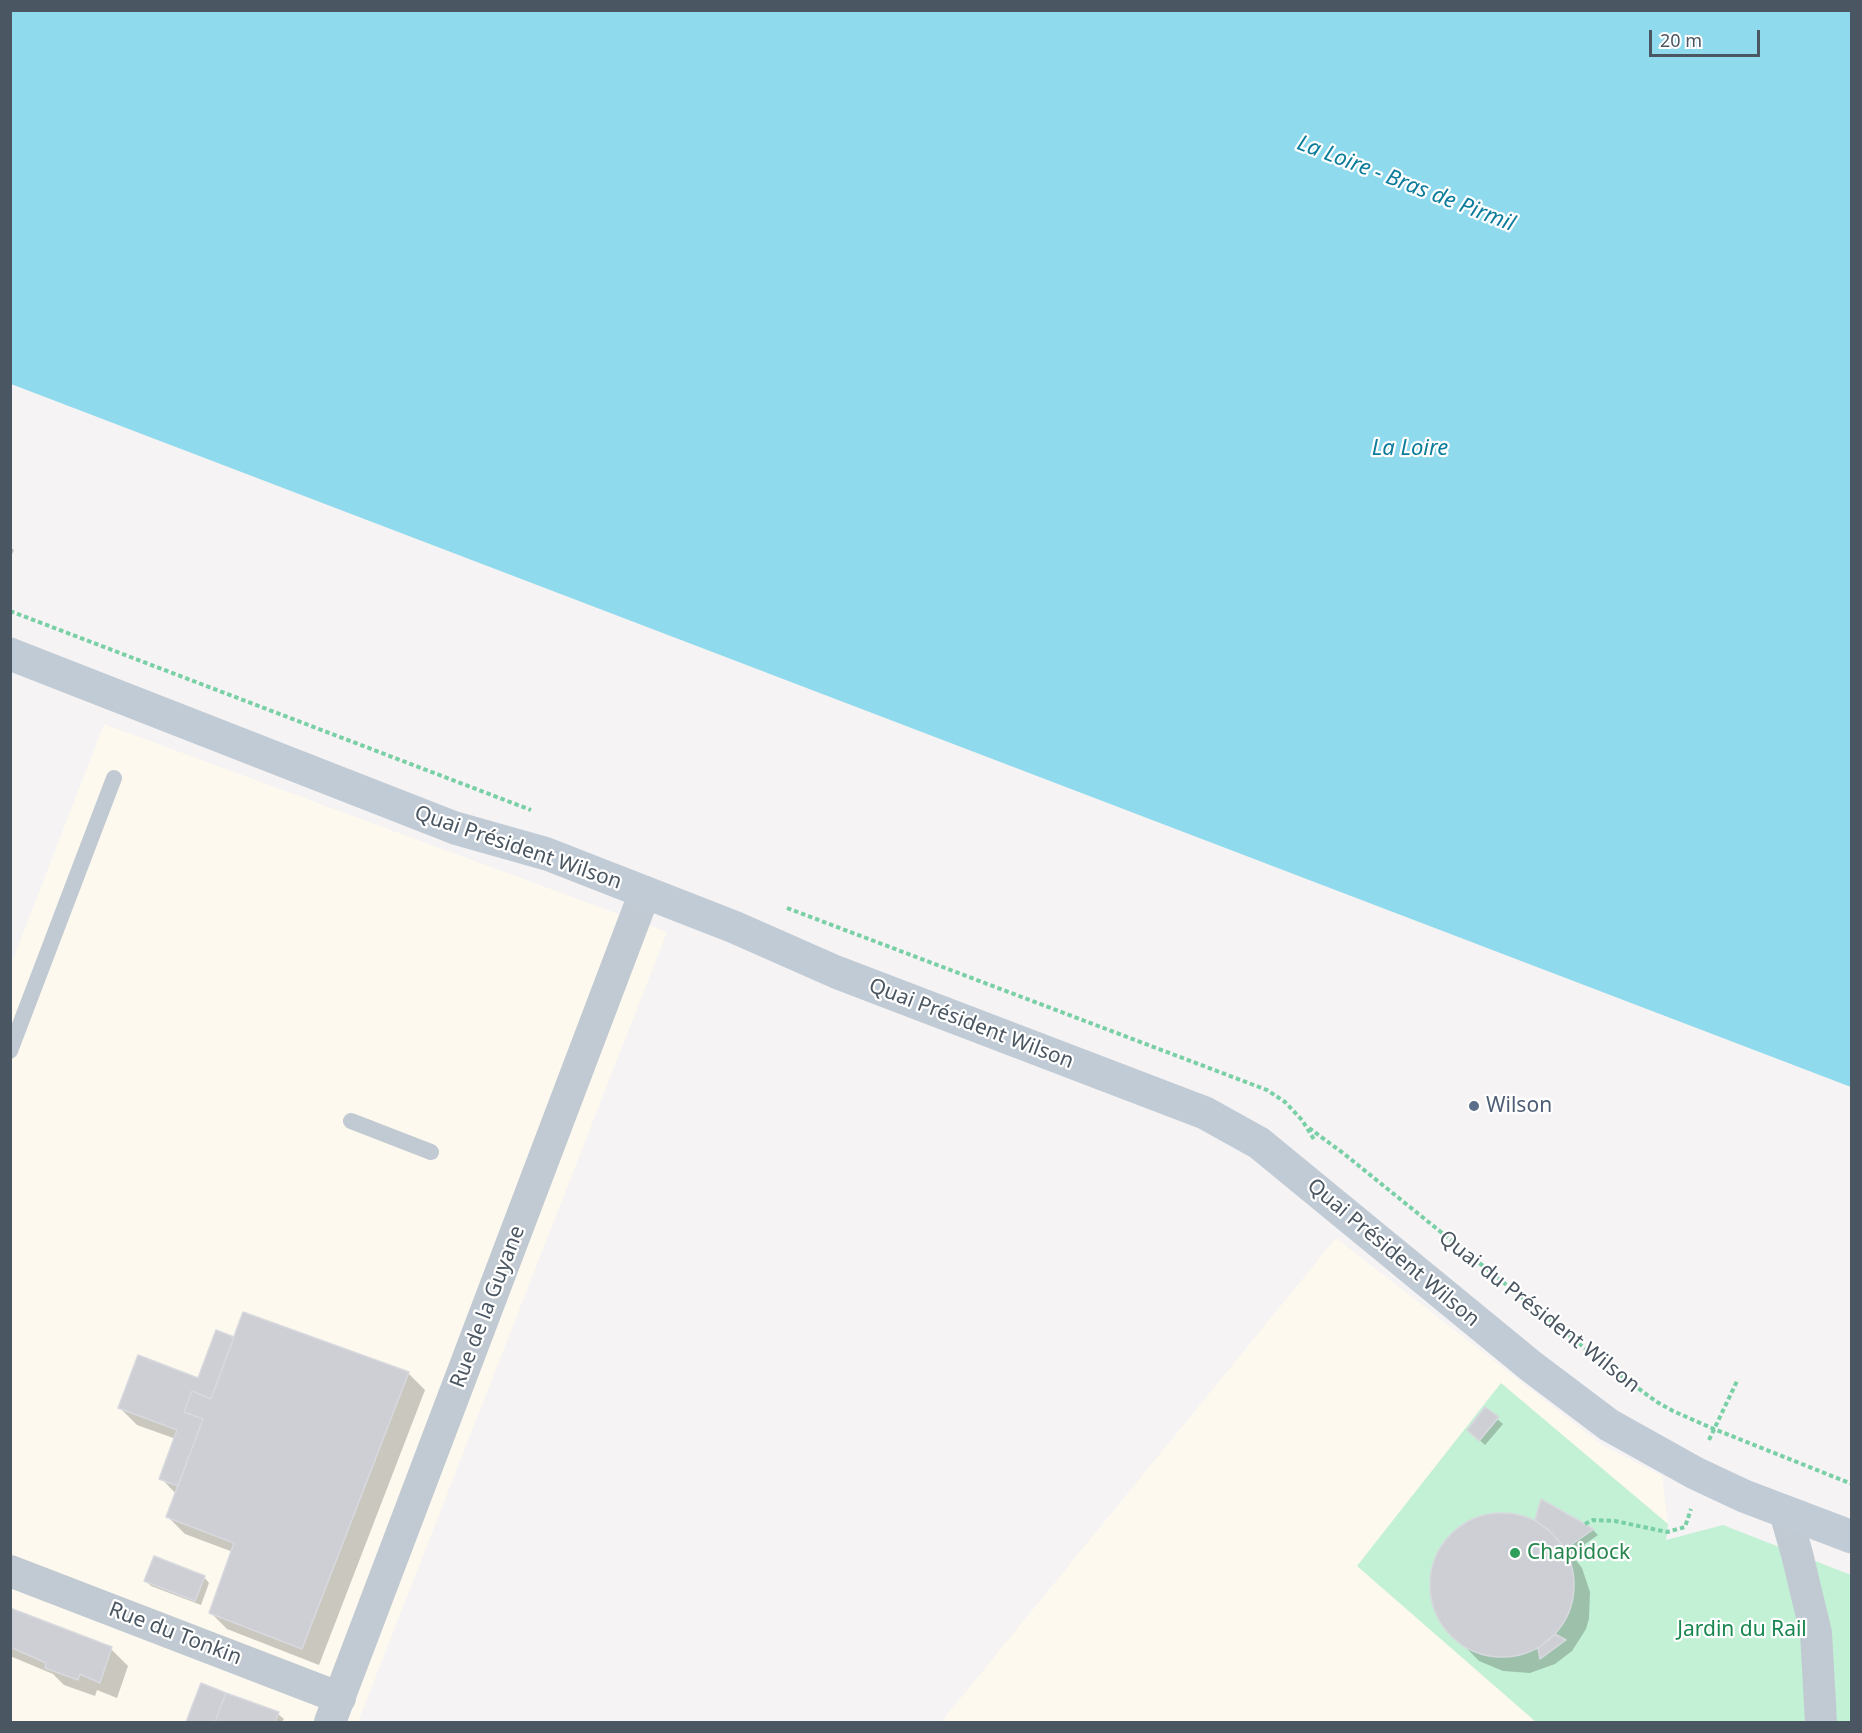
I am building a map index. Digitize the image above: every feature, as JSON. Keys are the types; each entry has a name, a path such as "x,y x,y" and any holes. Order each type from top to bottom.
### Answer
{"main road":[{"name":"Quai Président Wilson","path":"10,654 455,828 547,854 734,927 836,972 1205,1113 1259,1143 1532,1367 1610,1425 1695,1473 1744,1496 1851,1537"}],"street":[{"name":"Rue de la Guyane","path":"335,1710 645,892"},
{"path":"1785,1512 1816,1633 1821,1722"},
{"name":"Rue du Tonkin","path":"10,1571 335,1710"}],"lane":[{"path":"10,1051 114,778"},
{"path":"351,1121 431,1152"}],"path":[{"path":"1316,1142 1306,1126 1353,1161 1602,1362 1657,1402 1714,1429 1851,1484"}],"shaded area":[{"path":"104,724 667,932 358,1722 11,1722 10,967"},
{"path":"1336,1238 1602,1445 1662,1476 1668,1524 1631,1722 941,1722"}],"green space":[{"name":"Chapidock","path":"1501,1383 1668,1524 1666,1540 1723,1525 1851,1575 1851,1722 1536,1722 1357,1566"}],"water":[{"name":"La Loire","path":"10,11 1851,11 1851,1087 11,384"}],"building":[{"path":"243,1312 409,1372 302,1649 209,1613 234,1543 166,1517 203,1419 184,1412 192,1391 211,1399"},
{"path":"216,1330 234,1337 211,1399 192,1391 184,1412 203,1419 178,1486 159,1479 177,1430 118,1408 138,1355 198,1378"},
{"path":"1485,1407 1499,1417 1479,1441 1467,1430"},
{"path":"1541,1499 1594,1529 1565,1549 1553,1534 1535,1520"},
{"path":"1502,1513 1530,1518 1553,1534 1569,1557 1574,1585 1569,1613 1553,1636 1530,1652 1502,1657 1474,1652 1451,1636 1435,1613 1430,1585 1435,1557 1451,1534 1474,1518"},
{"path":"154,1556 205,1576 195,1601 144,1581"},
{"path":"10,1608 112,1647 100,1683 80,1674 78,1680 45,1668 46,1663 10,1647"},
{"path":"1555,1634 1566,1640 1540,1659 1538,1648"},
{"path":"201,1683 226,1693 215,1722 186,1722"},
{"path":"226,1693 279,1712 275,1722 215,1722"}],"place":[{"name":"Wilson","path":"1474,1106"},
{"name":"Chapidock","path":"1515,1553"}],"water label":[{"name":"La Loire - Bras de Pirmil","path":"1406,184"}],"park label":[{"name":"Jardin du Rail","path":"1742,1630"}]}
